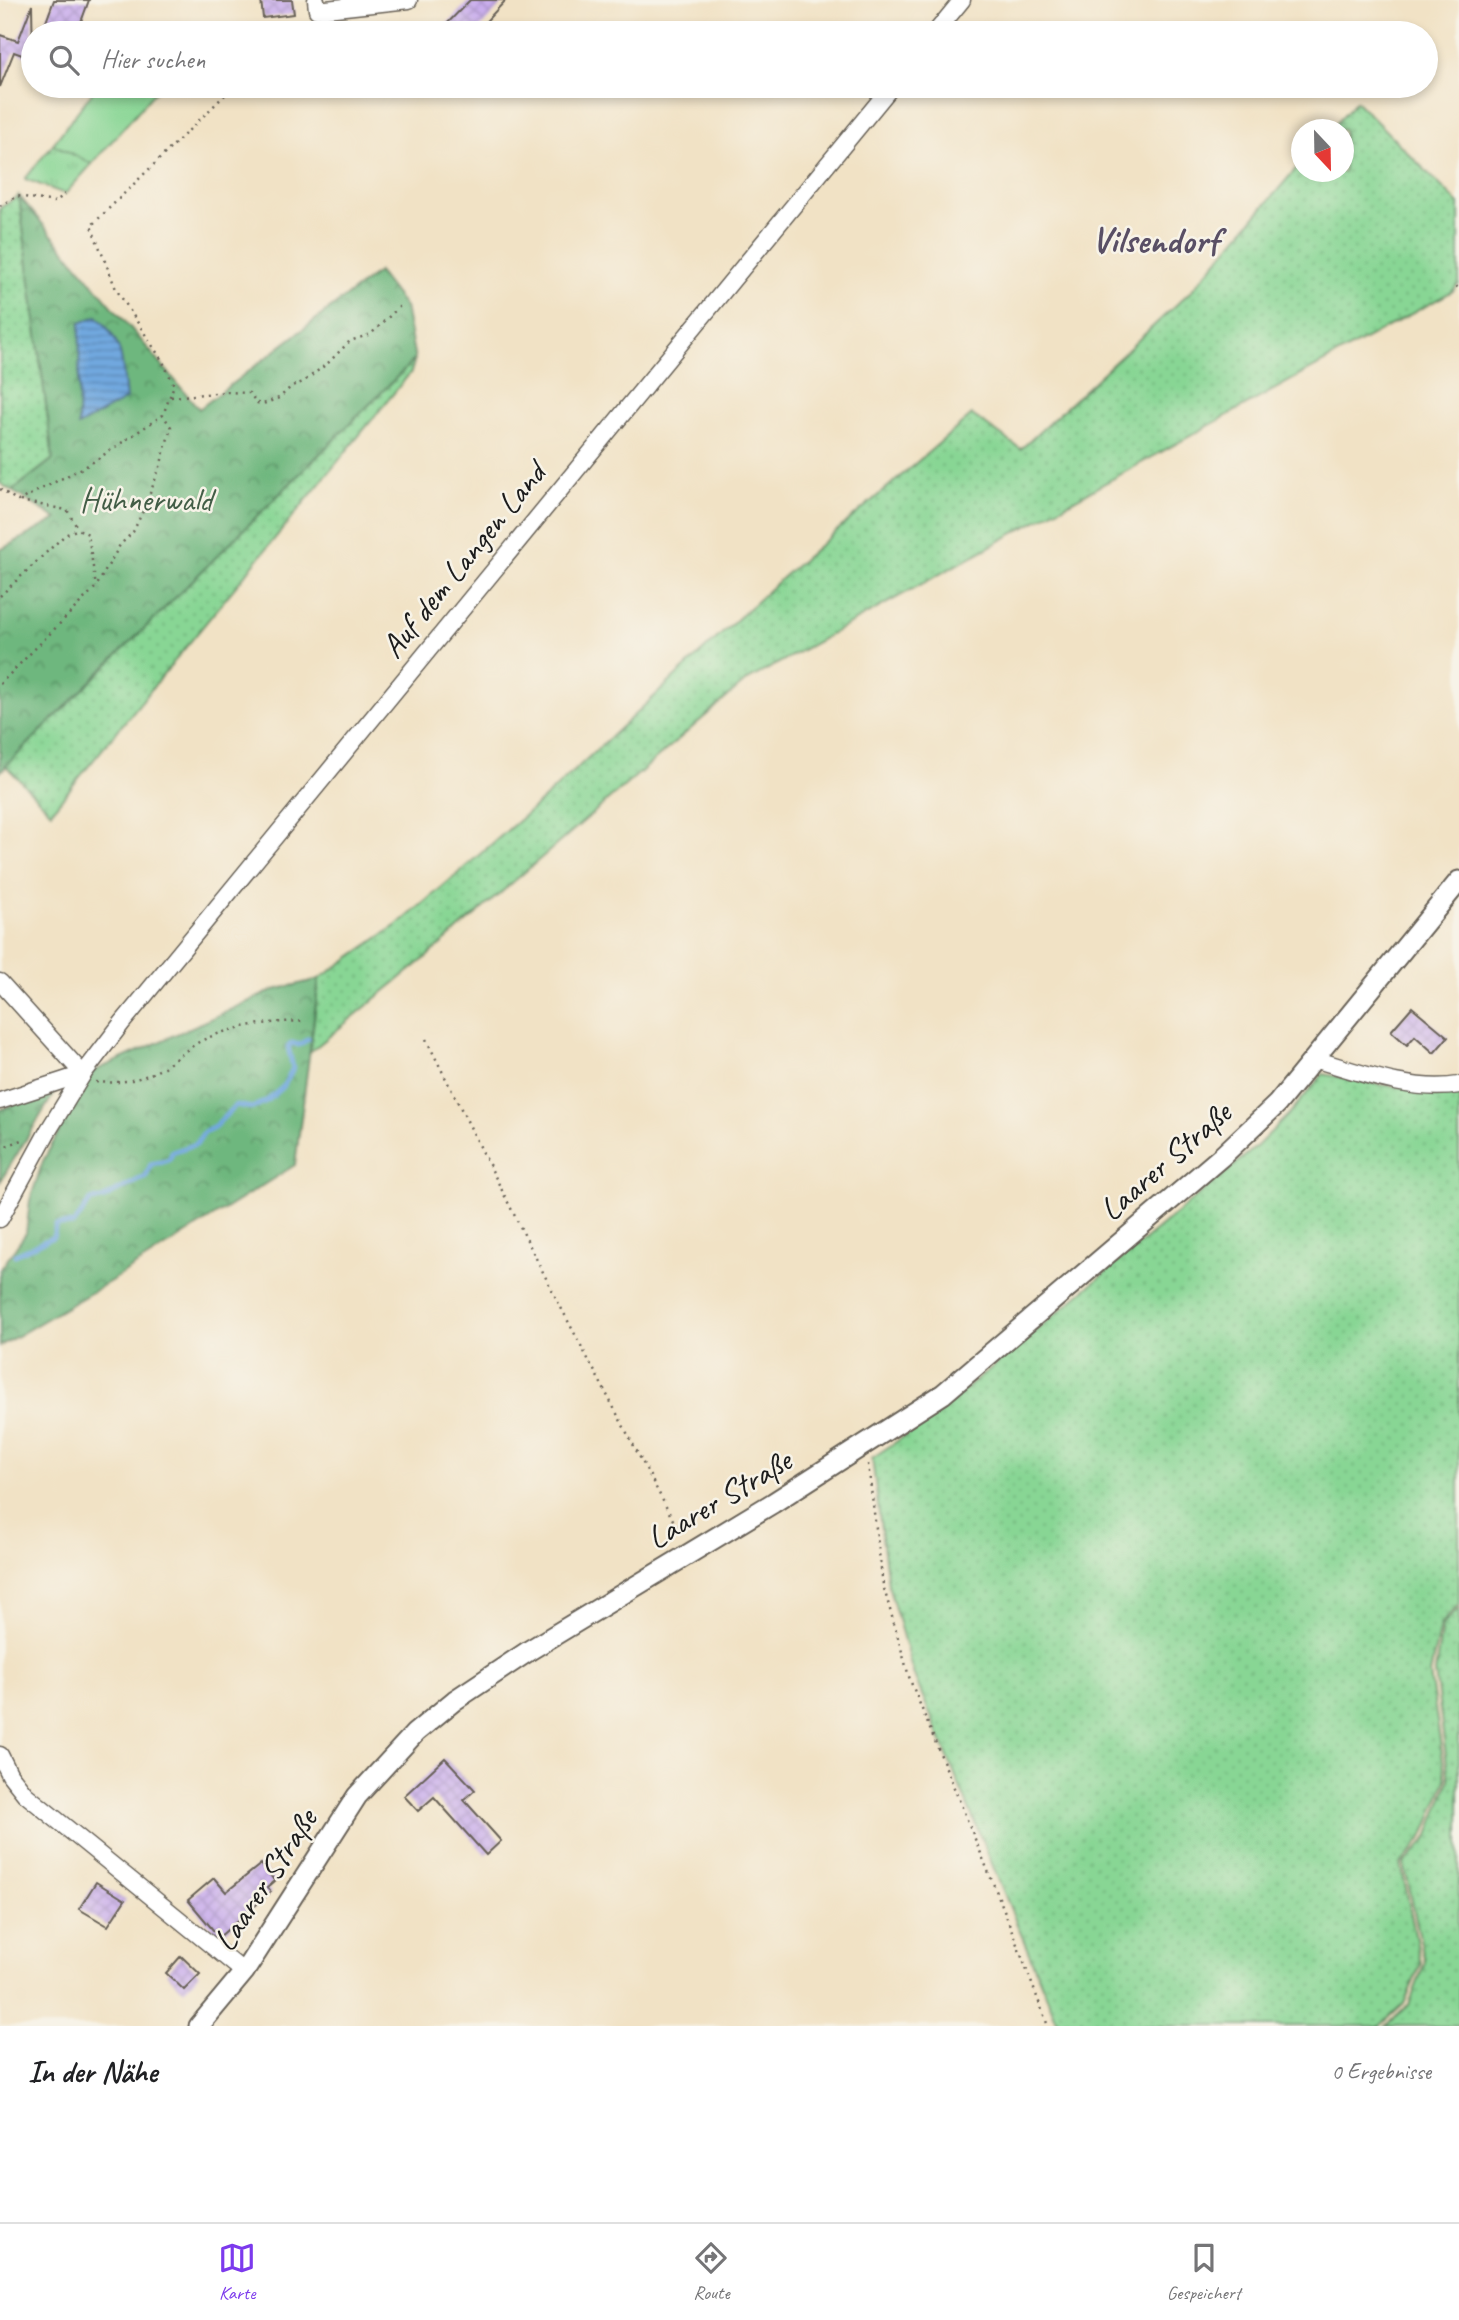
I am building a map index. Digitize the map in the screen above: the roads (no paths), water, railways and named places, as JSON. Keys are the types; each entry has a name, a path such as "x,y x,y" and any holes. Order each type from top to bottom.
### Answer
{"street":[{"path":"316,5 409,0"},
{"path":"945,21 962,0"},
{"name":"Auf dem Langen Land","path":"0,1219 79,1080 122,1023 882,98"},
{"name":"Laarer Straße","path":"199,2026 244,1972 357,1796 415,1733 455,1700 530,1650 691,1554 862,1448 943,1394 1221,1157 1277,1104 1459,881"},
{"path":"0,982 79,1080 0,1101"},
{"path":"1314,1059 1381,1079 1444,1088 1459,1085"},
{"path":"0,1755 10,1775 25,1794 244,1972"}],"water":[{"path":"97,316 117,345 126,399 78,426 80,323"}],"waterway":[{"path":"15,1255 53,1237 56,1225 74,1224 91,1200 102,1199 146,1176 151,1164 167,1160 172,1152 196,1144 204,1132 214,1127 236,1105 252,1108 268,1100 283,1087 293,1068 288,1047 292,1043 299,1045 308,1039"}],"district":[{"name":"Vilsendorf","path":"1155,239"}],"park label":[{"name":"Hühnerwald","path":"146,500"}]}
